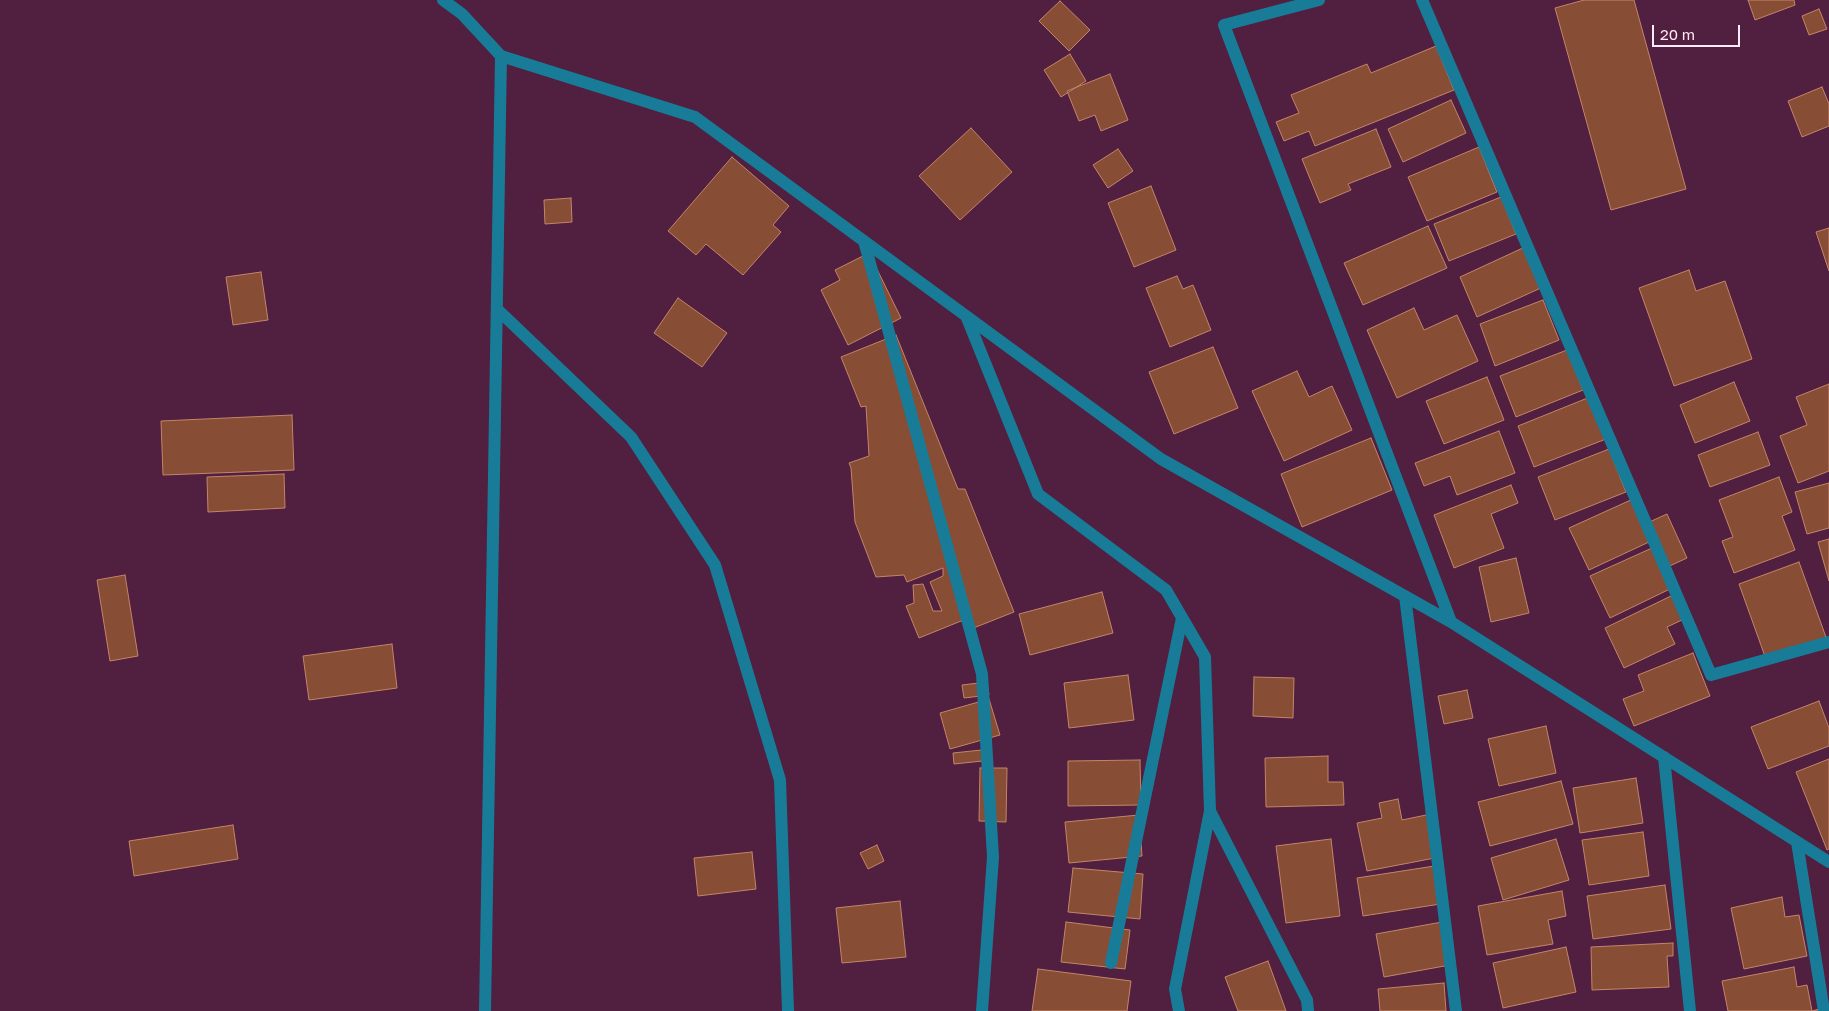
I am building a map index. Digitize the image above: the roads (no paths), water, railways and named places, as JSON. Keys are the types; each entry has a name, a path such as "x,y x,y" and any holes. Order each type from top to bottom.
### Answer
{"street":[{"path":"443,0 462,14 501,56 695,117 1161,459 1451,622 1829,862"},
{"path":"1319,0 1224,26 1451,622"},
{"path":"1422,0 1710,675 1829,642"},
{"path":"485,1011 501,56"},
{"path":"864,241 982,674 993,857 982,1011"},
{"path":"497,309 631,437 715,565 780,780 788,1011"},
{"path":"967,317 1038,494 1166,590 1205,657 1210,811 1175,989 1179,1011"},
{"path":"1405,596 1456,1011"},
{"path":"1111,963 1182,618"},
{"path":"1664,757 1690,1011"},
{"path":"1210,811 1307,1000 1308,1011"},
{"path":"1797,842 1824,1011"}]}
